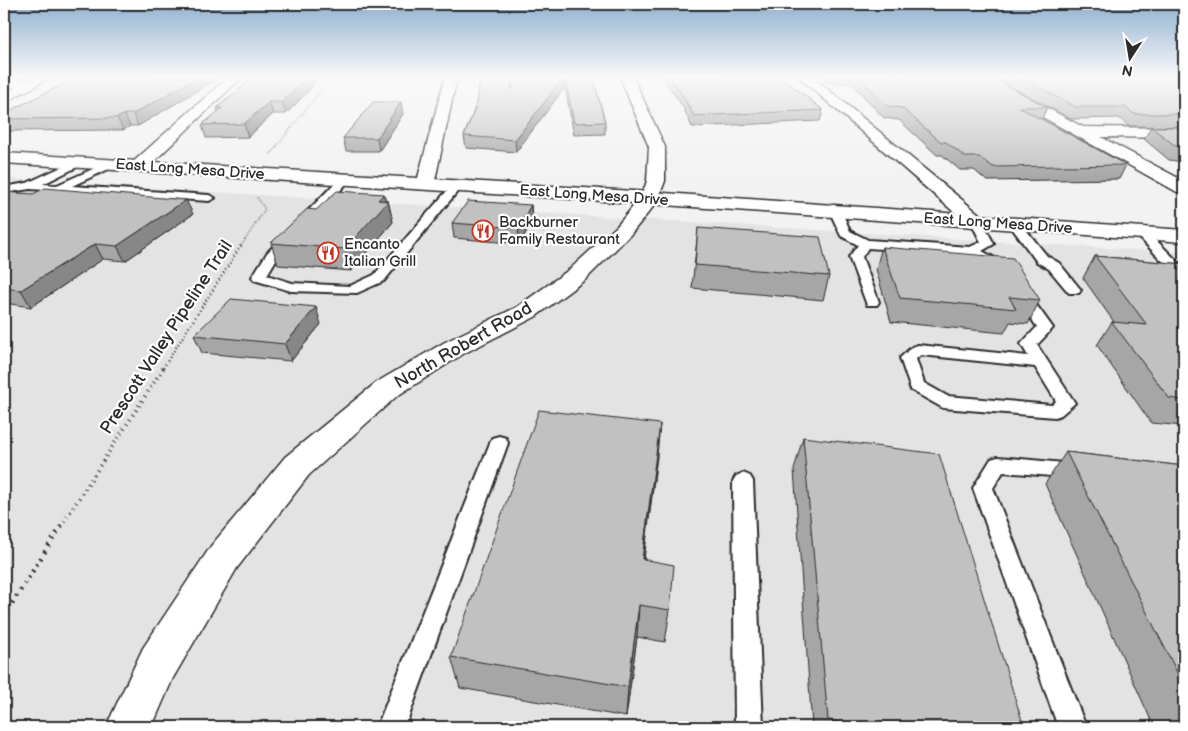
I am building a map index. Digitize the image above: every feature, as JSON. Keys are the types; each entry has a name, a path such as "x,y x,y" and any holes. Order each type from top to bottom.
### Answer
{"street":[{"path":"139,166 200,111"},
{"path":"425,185 443,111"},
{"name":"North Robert Road","path":"129,727 158,662 224,557 298,466 387,388 454,348 526,312 578,274 624,230 650,198 656,181 657,147 641,111"},
{"path":"845,111 977,222"},
{"path":"1040,111 1184,188"},
{"path":"1080,132 1184,133"},
{"name":"East Long Mesa Drive","path":"4,158 650,198 1184,236"}],"lane":[{"path":"30,186 79,162"},
{"path":"60,187 110,164"},
{"path":"344,180 272,256 259,277 291,287 352,290 379,278 456,187"},
{"path":"4,190 30,186 60,187 209,198"},
{"path":"836,212 844,233 865,244 972,251 1002,265 1045,328 1028,344 1040,362 1066,403 1055,411 943,402 916,386 908,358 918,350 1040,362"},
{"path":"972,251 988,244 977,222"},
{"path":"1015,224 1042,258 1054,266 1074,290"},
{"path":"1142,233 1184,275"},
{"path":"865,244 855,257 872,302"},
{"path":"391,727 499,443"},
{"path":"1072,727 983,488 998,464 1094,472"},
{"path":"743,482 749,727"}],"path":[{"name":"Prescott Valley Pipeline Trail","path":"4,616 265,209 252,190 274,149 304,111"}],"shaded area":[{"path":"4,179 1184,253 1184,727 4,727"}],"building":[{"path":"10,111 138,111 133,114 124,114 117,118 4,119 4,114"},
{"path":"218,111 259,111 244,124 202,125"},
{"path":"365,111 395,111 377,138 343,138"},
{"path":"474,111 537,111 515,140 464,136"},
{"path":"572,111 602,111 605,122 574,123"},
{"path":"691,111 799,111 694,116"},
{"path":"906,111 1027,111 1126,165 993,167 979,157 965,157 946,142 941,142"},
{"path":"1130,111 1184,111 1184,114 1134,114"},
{"path":"1151,127 1184,127 1184,148 1177,147"},
{"path":"45,188 186,200 117,246 95,244 21,290 4,288 4,192 33,194"},
{"path":"337,191 384,194 378,200 388,201 345,249 271,243 307,209 316,210"},
{"path":"468,201 531,205 518,228 452,223"},
{"path":"698,228 820,237 829,276 695,265"},
{"path":"882,247 1013,258 1040,300 1009,297 1016,309 900,298"},
{"path":"1095,256 1184,264 1184,400 1169,398 1112,322 1147,325"},
{"path":"231,299 316,307 285,344 194,335"},
{"path":"539,410 660,424 642,559 674,565 670,610 639,605 628,687 451,657"},
{"path":"803,437 939,454 1024,727 867,727 828,720"},
{"path":"1066,452 1184,466 1184,686"}],"place":[{"name":"Backburner Family Restaurant","path":"483,231"},
{"name":"Encanto Italian Grill","path":"328,253"}]}
